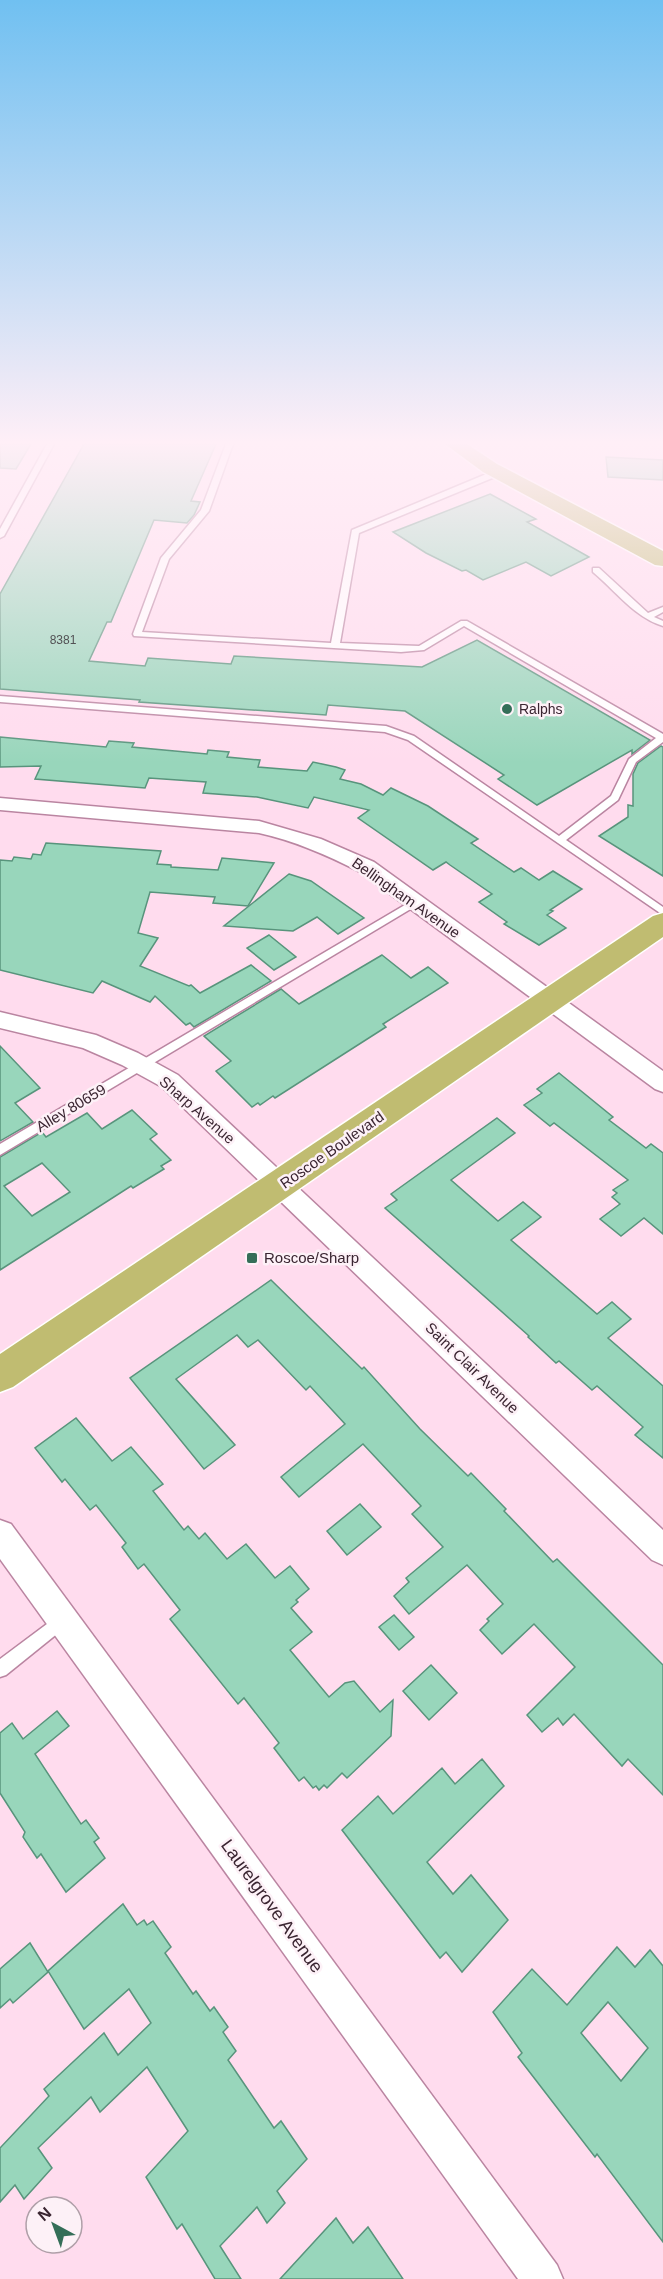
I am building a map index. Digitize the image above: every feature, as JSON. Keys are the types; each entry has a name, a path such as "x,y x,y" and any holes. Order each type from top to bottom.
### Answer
{"main road":[{"path":"645,550 663,560"},
{"name":"Roscoe Boulevard","path":"0,1375 663,923"}],"street":[{"name":"Bellingham Avenue","path":"0,804 259,827 318,843 367,867 663,1083"},
{"name":"Sharp Avenue","path":"0,1020 88,1041 170,1081 280,1186"},
{"name":"Saint Clair Avenue","path":"280,1186 663,1550"},
{"name":"Laurelgrove Avenue","path":"0,1534 543,2279"}],"lane":[{"path":"172,550 165,558 137,634 421,648 464,623 663,738 632,761 615,798 560,841"},
{"path":"335,645 353,550"},
{"path":"596,570 610,581 639,612 663,624"},
{"path":"647,617 663,609"},
{"path":"0,699 386,729 411,738 663,912"},
{"name":"Alley 80659","path":"0,1150 415,902"},
{"path":"0,1669 64,1620"}],"building":[{"path":"24,550 141,550 111,622 107,622 89,661 145,666 148,658 231,664 234,656 422,667 477,640 650,740 632,754 632,750 537,805 498,779 504,775 405,711 328,705 326,715 139,702 140,700 0,689 0,594"},
{"path":"422,550 577,550 589,557 551,576 526,562 483,580"},
{"path":"0,737 106,747 109,741 134,743 132,747 207,754 208,750 229,752 227,757 260,760 258,767 307,771 313,762 336,767 345,770 340,779 361,784 383,795 391,788 428,806 478,839 471,843 514,872 521,868 539,880 553,871 582,889 550,910 553,911 547,915 566,928 539,945 504,924 507,922 479,902 492,894 446,862 433,870 358,818 369,810 314,797 308,808 257,797 203,793 206,782 149,778 145,788 35,779 41,766 0,767"},
{"path":"661,746 663,747 663,876 599,836 628,817 628,805 633,806 633,774 638,763"},
{"path":"46,843 161,851 157,864 171,865 171,867 218,870 222,858 274,863 248,906 213,903 215,897 150,892 138,933 158,938 140,966 191,985 200,993 251,965 271,981 194,1027 190,1023 186,1025 155,996 150,1002 102,981 93,993 0,970 0,860 12,861 14,857 31,859 33,854 41,855"},
{"path":"289,874 311,881 364,918 338,934 317,917 293,931 224,926"},
{"path":"269,935 296,957 274,970 247,948"},
{"path":"382,955 411,978 428,967 448,983 383,1024 386,1027 275,1098 273,1096 260,1105 258,1103 252,1107 216,1071 231,1061 204,1036 281,989 299,1004"},
{"path":"0,1046 40,1088 15,1103 33,1122 0,1141"},
{"path":"559,1073 613,1117 609,1120 646,1148 651,1144 663,1153 663,1234 644,1218 621,1236 600,1219 620,1204 612,1197 617,1193 613,1190 628,1180 554,1123 550,1126 524,1105 542,1093 537,1089"},
{"path":"132,1110 157,1134 150,1139 171,1160 161,1166 164,1169 133,1188 131,1186 0,1270 0,1157 42,1132 46,1137 87,1113 102,1129","holes":["42,1163 70,1192 32,1216 4,1186"]},
{"path":"497,1118 515,1133 451,1180 498,1221 523,1202 541,1217 511,1240 597,1314 612,1302 631,1319 608,1338 663,1386 663,1458 635,1435 643,1427 597,1386 592,1390 559,1361 556,1363 529,1336 385,1208 397,1200 391,1194"},
{"path":"271,1280 362,1369 364,1367 420,1429 468,1476 471,1473 553,1562 557,1559 663,1665 663,1795 628,1759 622,1766 574,1714 563,1725 558,1718 542,1732 527,1715 575,1667 534,1624 502,1654 480,1630 489,1621 487,1619 503,1604 467,1565 409,1614 394,1596 409,1582 406,1578 443,1547 412,1514 421,1506 363,1444 299,1497 281,1477 345,1424 310,1386 306,1390 258,1340 248,1347 237,1335 176,1379 235,1445 204,1469 130,1378"},
{"path":"76,1418 112,1461 131,1447 163,1484 153,1491 184,1530 188,1526 199,1539 205,1533 227,1559 246,1544 275,1578 290,1566 309,1589 296,1600 298,1602 291,1608 312,1632 290,1650 329,1697 345,1683 354,1681 380,1712 393,1700 391,1736 347,1778 342,1773 327,1788 324,1785 319,1790 316,1786 313,1788 304,1777 299,1781 274,1748 279,1743 244,1698 238,1704 170,1619 180,1610 144,1564 138,1569 122,1547 126,1543 96,1505 90,1510 65,1479 62,1482 35,1448"},
{"path":"360,1504 381,1527 347,1555 327,1531"},
{"path":"394,1615 414,1637 399,1650 379,1627"},
{"path":"431,1665 457,1693 429,1720 403,1691"},
{"path":"57,1711 69,1726 35,1754 81,1824 86,1820 99,1838 94,1842 105,1858 66,1892 41,1854 37,1858 23,1837 25,1832 0,1793 0,1733 12,1723 23,1739"},
{"path":"482,1759 504,1786 427,1862 453,1894 471,1875 508,1920 462,1972 446,1952 440,1958 342,1830 378,1796 393,1814 442,1768 455,1784"},
{"path":"123,1904 137,1925 144,1920 147,1925 153,1921 171,1947 165,1953 193,1994 196,1991 210,2011 214,2007 228,2027 223,2032 236,2051 228,2060 274,2128 281,2121 307,2159 277,2191 285,2203 267,2223 257,2207 220,2246 241,2279 215,2279 182,2224 177,2229 146,2177 188,2131 147,2067 100,2112 91,2097 38,2148 52,2168 28,2195 24,2195 24,2199 15,2185 0,2202 0,2148 49,2096 44,2089 104,2033 118,2055 151,2023 129,1989 84,2029 48,1971"},
{"path":"30,1943 48,1972 13,2003 10,1999 0,2008 0,1969"},
{"path":"617,1947 635,1967 650,1950 663,1966 663,2242 597,2154 595,2157 518,2057 522,2053 493,2012 532,1969 567,2005","holes":["608,2002 648,2048 621,2081 581,2033"]},
{"path":"336,2218 353,2243 368,2227 403,2279 280,2279"}],"place":[{"name":"Ralphs","path":"507,709"},
{"name":"Roscoe/Sharp","path":"252,1258"}]}
